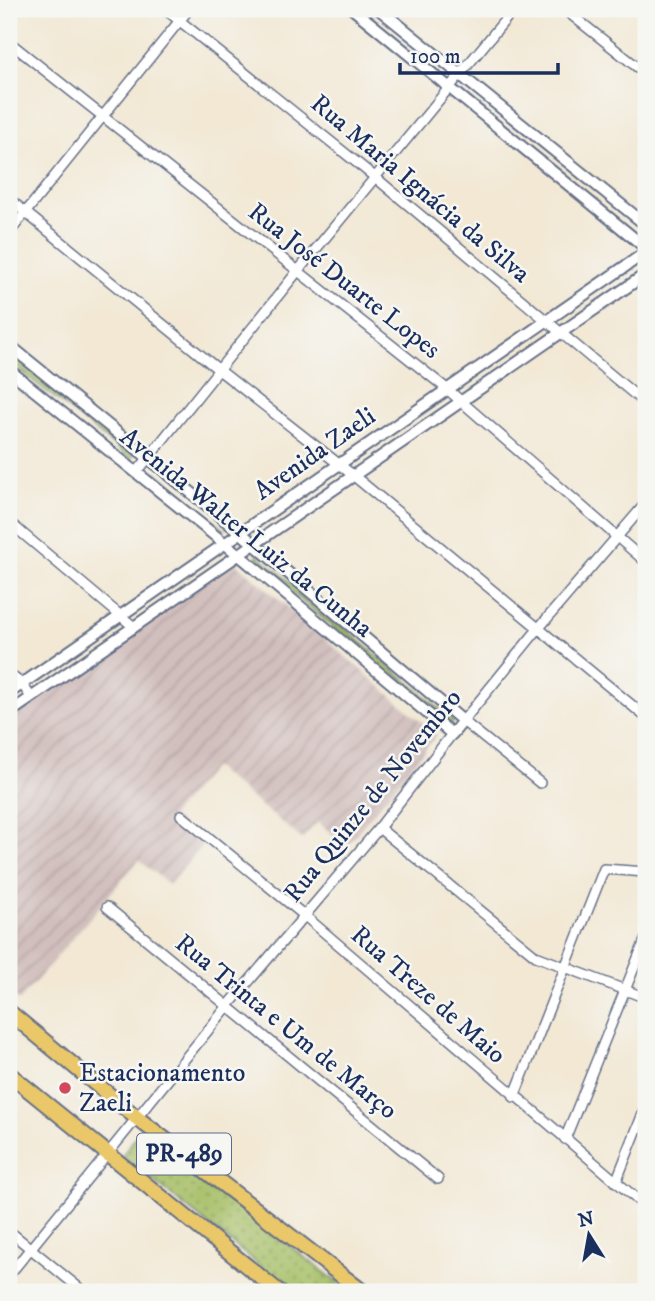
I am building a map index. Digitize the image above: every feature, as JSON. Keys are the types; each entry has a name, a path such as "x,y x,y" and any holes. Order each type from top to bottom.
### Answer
{"main road":[{"name":"PR-489","path":"9,1012 137,1118 363,1292"},
{"name":"PR-489","path":"9,1073 279,1292"}],"street":[{"name":"Rua Maria Ignácia da Silva","path":"165,9 376,178 646,404"},
{"path":"9,233 189,9"},
{"path":"353,9 646,250"},
{"path":"379,9 646,225"},
{"path":"137,472 297,272 514,9"},
{"path":"564,9 646,74"},
{"name":"Rua José Duarte Lopes","path":"9,42 447,389 646,562"},
{"path":"9,200 354,476 646,717"},
{"name":"Avenida Zaeli","path":"9,693 646,250"},
{"name":"Avenida Zaeli","path":"9,713 646,274"},
{"name":"Avenida Walter Luiz da Cunha","path":"9,345 241,533 540,783"},
{"name":"Avenida Walter Luiz da Cunha","path":"9,370 225,543 452,734"},
{"name":"Rua Quinze de Novembro","path":"9,1275 227,1007 379,828 538,629 646,503"},
{"path":"9,522 134,626"},
{"path":"9,674 22,684 32,697"},
{"name":"Rua Treze de Maio","path":"181,815 305,916 646,1207"},
{"path":"379,828 536,956 646,998"},
{"path":"514,1097 604,869 646,872"},
{"name":"Rua Trinta e Um de Março","path":"107,906 438,1179"},
{"path":"565,1139 646,938"},
{"path":"616,1182 646,1106"},
{"path":"9,1231 85,1292"}],"shaded area":[{"path":"234,561 437,735 346,846 318,822 302,839 213,767 171,816 204,843 169,885 139,860 19,1001 9,993 9,720"}],"green space":[{"path":"9,353 135,454 131,459 9,361"},
{"path":"156,472 225,530 221,535 152,476"},
{"path":"258,555 454,721 450,726 254,560"},
{"path":"140,1131 350,1292 293,1292 122,1156"}],"place":[{"name":"Estacionamento Zaeli","path":"65,1088"}]}
